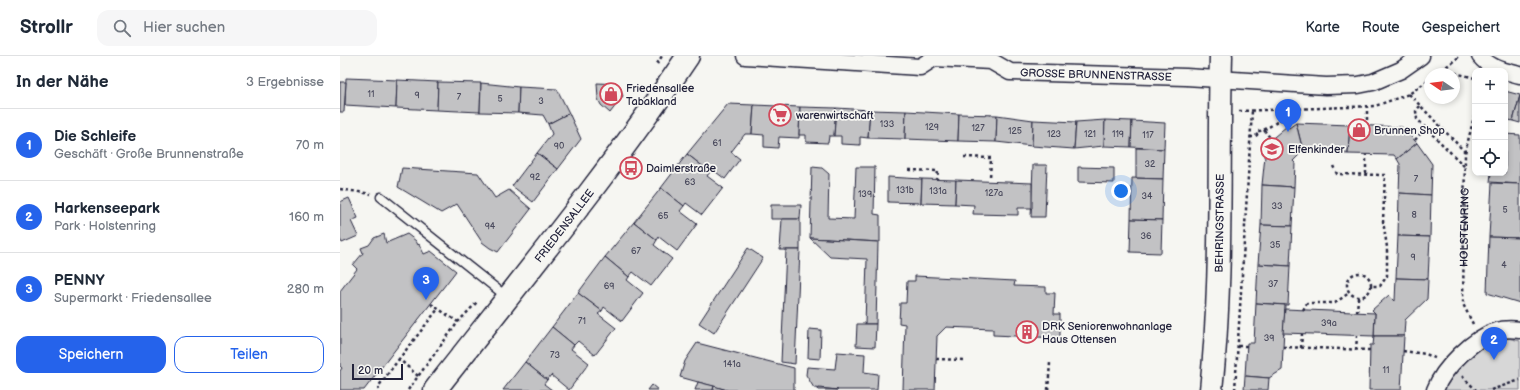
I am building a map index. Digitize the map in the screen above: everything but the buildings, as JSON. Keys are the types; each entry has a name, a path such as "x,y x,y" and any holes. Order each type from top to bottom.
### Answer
{"street":[{"name":"FRIEDENSALLEE","path":"435,390 500,292 631,136 688,56"},
{"name":"GROSSE BRUNNENSTRASSE","path":"745,56 920,67 934,58 991,61 1010,72 1221,79 1326,86 1358,85 1373,82 1400,70 1421,56"},
{"name":"BEHRINGSTRASSE","path":"1211,390 1220,219 1222,56"},
{"path":"1480,56 1484,62 1492,67 1520,75"},
{"path":"1435,390 1443,375 1451,365 1480,339 1495,331 1509,329 1520,330"}],"lane":[{"path":"381,197 500,292"}],"path":[{"path":"1445,68 1460,56"},
{"path":"1460,74 1472,77"},
{"path":"1221,112 1375,106 1409,94 1424,83"},
{"path":"1409,94 1465,153"},
{"path":"1420,106 1416,111 1417,119 1466,168"},
{"path":"1367,107 1367,126"},
{"path":"1250,137 1254,137 1258,132 1264,130 1295,109"},
{"path":"1235,390 1252,111"},
{"name":"HOLSTENRING","path":"1472,125 1465,153 1463,304 1480,339"},
{"path":"1415,140 1426,127"},
{"path":"1264,130 1271,139"},
{"path":"1366,155 1366,174"},
{"path":"964,157 991,158 990,178"},
{"path":"1333,166 1337,174 1385,175 1383,221 1387,247 1386,276 1380,286 1371,286"},
{"path":"909,170 938,171 938,179"},
{"path":"340,189 365,192 381,197"},
{"path":"1360,272 1367,276 1371,282 1371,286 1371,290 1366,296 1358,298 1349,293 1346,285 1347,281 1352,275 1360,272"},
{"path":"408,390 458,322 500,292"},
{"path":"1303,310 1307,303 1335,303 1349,293"},
{"path":"1357,312 1358,298"},
{"path":"431,304 458,322"},
{"path":"379,390 378,387 438,309"},
{"path":"1301,348 1302,334"},
{"path":"1356,350 1357,336"},
{"path":"1283,347 1370,350"},
{"path":"1403,351 1426,354 1451,365"},
{"path":"399,359 418,376"},
{"path":"936,359 964,360"},
{"path":"1048,390 1050,363"},
{"path":"1491,390 1520,380"}],"shaded area":[{"path":"1503,337 1520,341 1520,390 1444,390 1446,383 1459,367 1487,344"}],"place":[{"name":"Friedensallee Tabakland","path":"611,94"},
{"name":"warenwirtschaft","path":"780,115"},
{"name":"Brunnen Shop","path":"1359,130"},
{"name":"Die Schleife","path":"1288,132"},
{"name":"Elfenkinder","path":"1272,149"},
{"name":"Daimlerstraße","path":"631,168"},
{"name":"PENNY","path":"426,300"},
{"name":"DRK Seniorenwohnanlage Haus Ottensen","path":"1027,332"},
{"name":"Harkenseepark","path":"1494,360"}]}
